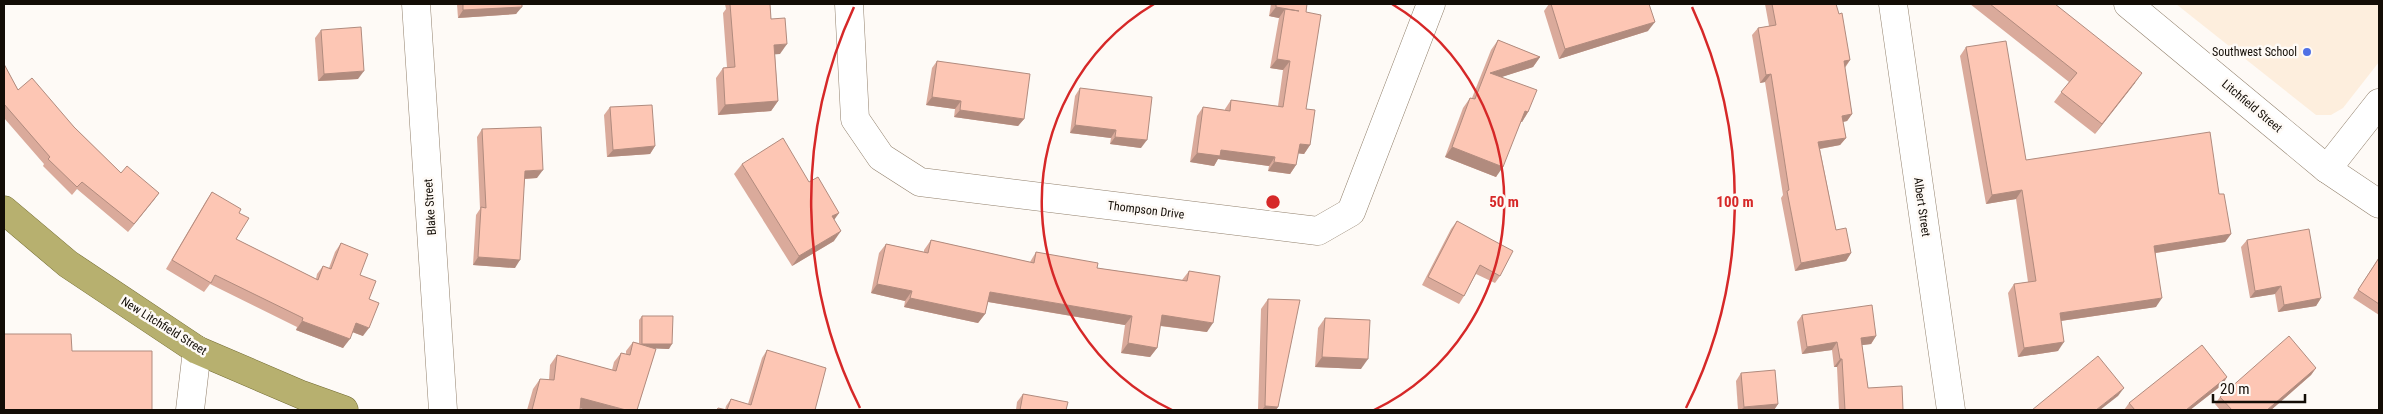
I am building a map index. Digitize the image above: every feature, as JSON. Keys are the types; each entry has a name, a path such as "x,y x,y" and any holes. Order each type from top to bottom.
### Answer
{"highway":[{"name":"New Litchfield Street","path":"4,210 68,264 197,350 302,395 344,410"}],"street":[{"name":"Blake Street","path":"416,4 443,410"},
{"name":"Thompson Drive","path":"849,4 856,119 881,157 920,182 1318,231 1351,212 1431,4"},
{"name":"Albert Street","path":"1893,4 1951,410"},
{"name":"Litchfield Street","path":"2128,4 2327,169 2379,204"},
{"path":"2327,169 2379,103"},
{"path":"190,410 197,350"}],"shaded area":[{"name":"Southwest School","path":"2176,4 2379,4 2379,62 2343,108 2331,115 2316,115"}],"building":[{"path":"463,4 522,4 522,7 463,10"},
{"path":"730,4 770,4 771,19 785,18 787,44 774,45 778,101 725,105 723,68 735,67"},
{"path":"1276,4 1307,4 1306,12 1321,15 1306,109 1315,110 1310,145 1300,144 1296,165 1274,162 1275,157 1221,150 1220,156 1197,153 1203,107 1230,111 1231,100 1283,107 1290,61 1277,59 1285,9 1299,11 1276,7"},
{"path":"1551,4 1649,4 1655,22 1565,49"},
{"path":"1772,4 1836,4 1839,14 1842,13 1850,60 1844,61 1852,114 1842,116 1846,138 1818,142 1836,230 1846,228 1851,253 1801,263 1787,191 1789,190 1771,74 1766,75 1758,28 1776,25"},
{"path":"1990,4 2055,4 2142,73 2102,124 2061,92 2077,73"},
{"path":"361,27 364,71 324,74 321,30"},
{"path":"1498,40 1540,57 1490,73 1537,90 1528,112 1525,111 1503,167 1452,147 1470,98 1475,99"},
{"path":"2006,41 2026,160 2210,132 2219,194 2224,194 2231,234 2154,246 2162,298 2060,313 2064,342 2024,348 2014,284 2036,281 2022,190 1992,195 1966,47"},
{"path":"937,61 1030,74 1024,119 960,110 961,101 932,97"},
{"path":"4,64 18,90 32,78 74,127 121,173 127,166 159,193 134,224 82,182 77,187 48,159 50,157 4,104"},
{"path":"1080,88 1152,97 1147,140 1115,137 1116,130 1075,125"},
{"path":"652,105 655,146 613,150 610,107"},
{"path":"541,127 543,170 525,171 520,260 478,257 481,207 486,208 482,129"},
{"path":"783,138 809,182 818,177 839,213 832,216 841,231 799,256 742,164"},
{"path":"212,192 241,209 239,213 249,218 236,239 318,280 323,266 331,269 341,243 368,254 360,275 376,281 369,299 379,303 369,328 356,323 350,339 302,321 303,318 215,275 211,283 172,260"},
{"path":"1457,221 1513,251 1500,276 1480,265 1464,296 1428,277"},
{"path":"2309,229 2321,298 2284,305 2281,286 2255,291 2247,240"},
{"path":"931,240 1034,263 1036,252 1098,263 1097,268 1187,281 1189,271 1220,276 1213,323 1162,315 1157,348 1128,343 1132,316 990,292 985,314 910,298 912,291 877,284 886,244 928,253"},
{"path":"2379,258 2379,304 2358,290"},
{"path":"1268,299 1300,300 1278,407 1265,406"},
{"path":"1872,305 1876,336 1861,338 1868,388 1902,386 1903,410 1845,410 1842,359 1840,359 1837,342 1807,347 1802,315"},
{"path":"642,316 673,316 672,344 642,344"},
{"path":"1325,318 1370,320 1368,359 1322,357"},
{"path":"4,334 71,334 72,351 152,351 152,410 4,410"},
{"path":"2289,336 2316,368 2267,410 2232,410 2220,397"},
{"path":"633,342 656,349 637,410 626,410 581,398 580,410 532,410 540,379 554,380 557,355 616,371 621,353 630,355"},
{"path":"2202,345 2227,377 2186,410 2135,410 2129,403"},
{"path":"767,350 826,368 815,410 727,410 731,399 751,405"},
{"path":"2098,356 2124,388 2096,410 2032,410"},
{"path":"1775,370 1778,404 1744,407 1741,373"},
{"path":"1023,394 1068,402 1066,410 1020,410"}],"place":[{"name":"Southwest School","path":"2307,52"}]}
